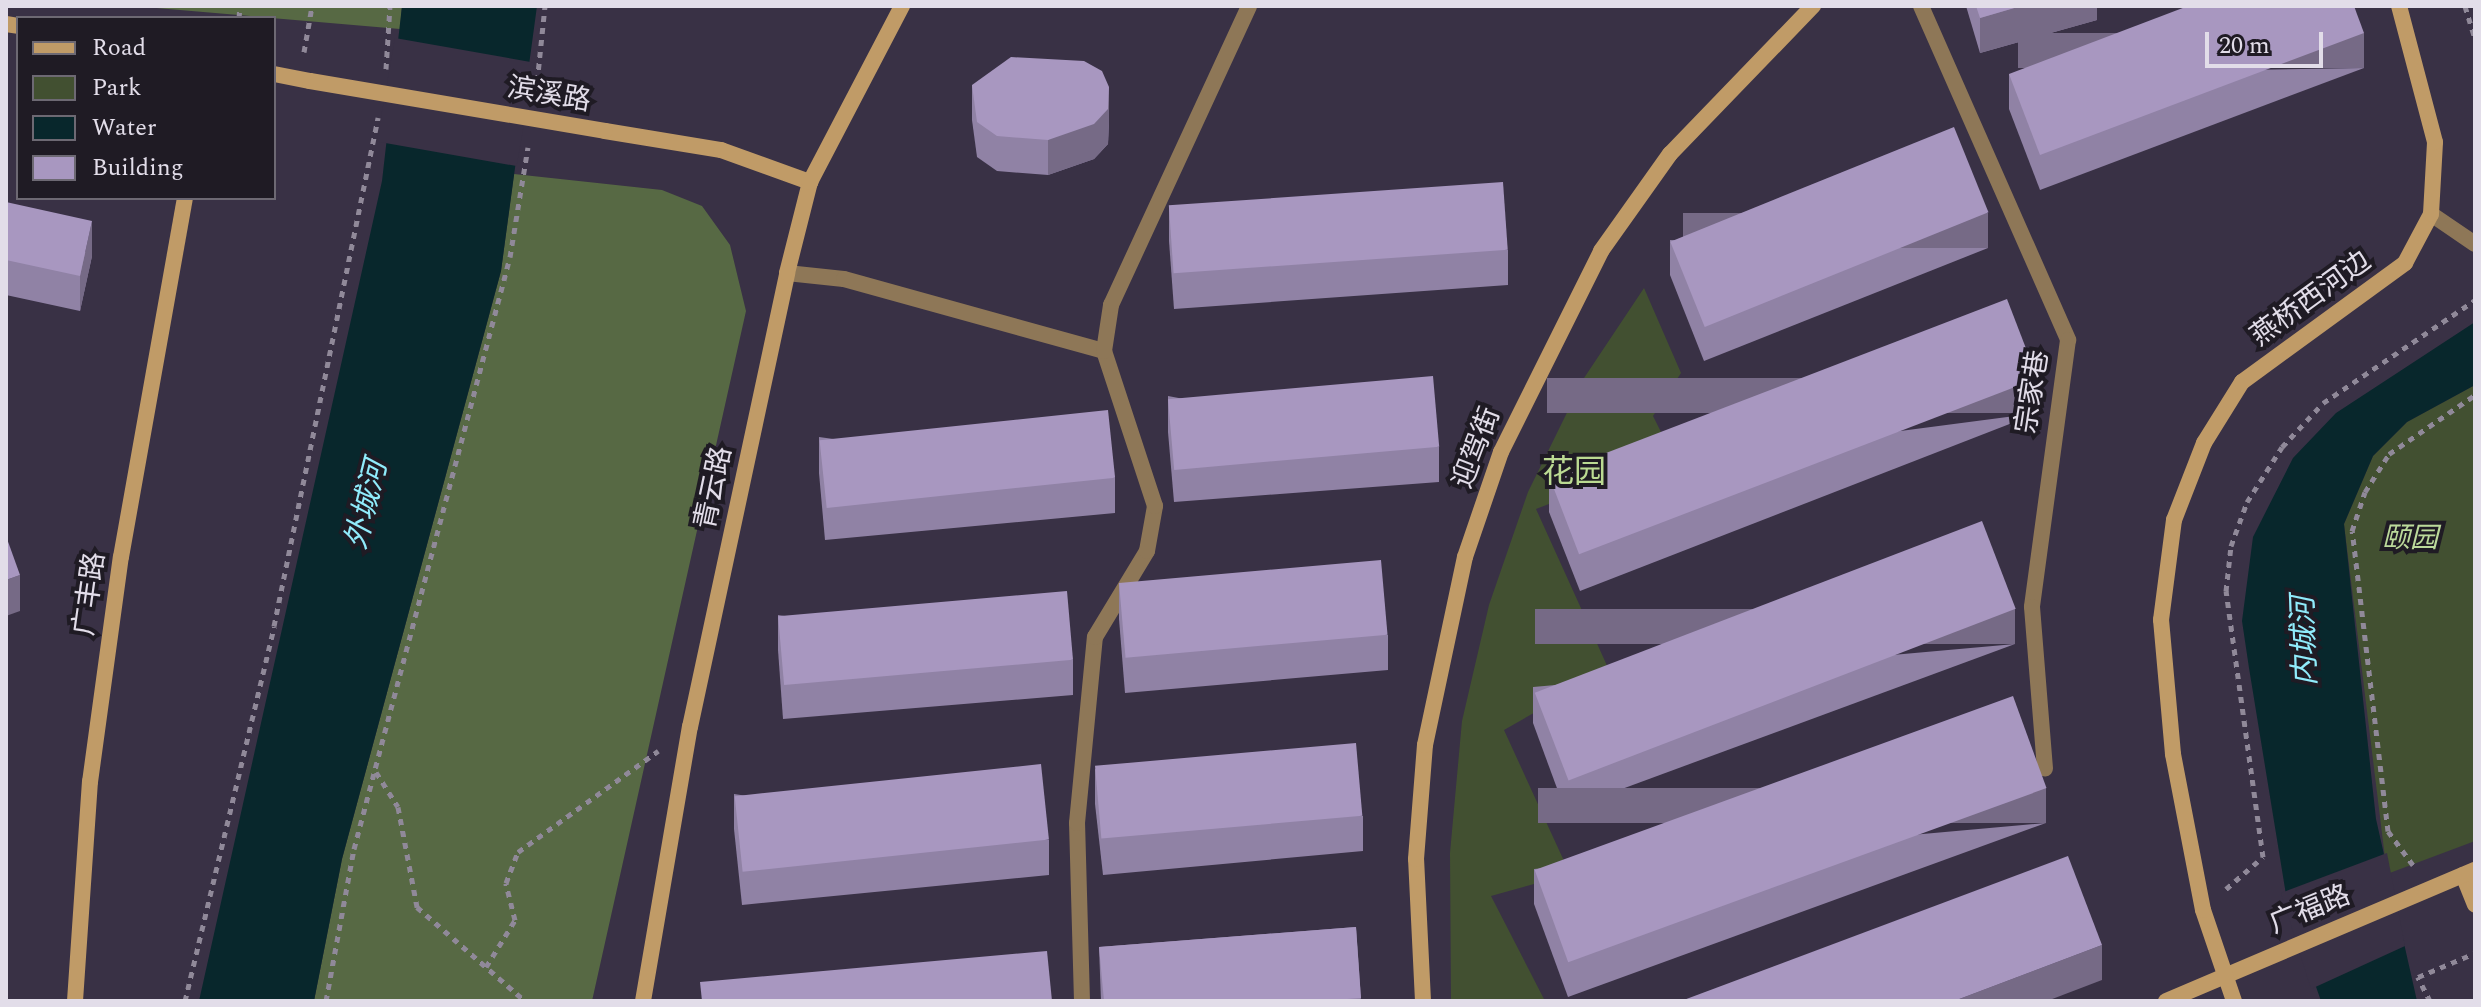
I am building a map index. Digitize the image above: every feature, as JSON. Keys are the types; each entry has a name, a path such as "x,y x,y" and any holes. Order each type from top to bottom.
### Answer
{"street":[{"name":"青云路","path":"643,1001 690,727 787,273 810,182 902,6"},
{"path":"1082,1001 1077,823 1095,637 1147,551 1155,506 1104,351 1111,305 1249,6"},
{"name":"迎驾街","path":"1423,1001 1416,859 1425,745 1465,557 1501,452 1601,251 1670,154 1813,6"},
{"name":"宗家巷","path":"1921,6 2068,340 2032,607 2045,768"},
{"name":"燕桥西河边","path":"2234,1001 2221,976 2203,910 2173,754 2161,620 2174,520 2204,443 2242,382 2405,263 2431,214 2435,142 2399,6"},
{"name":"滨溪路","path":"276,74 721,150 810,182"},
{"name":"广丰路","path":"75,1001 96,737 185,200"},
{"path":"2431,214 2475,244"},
{"path":"787,273 844,279 1104,351"},
{"path":"2469,873 2475,905"},
{"name":"广福路","path":"2166,1001 2469,873"}],"path":[{"path":"305,80 312,6"},
{"path":"384,80 390,6"},
{"path":"535,103 545,6"},
{"path":"2465,6 2475,39"},
{"path":"185,1001 274,626 380,110"},
{"path":"326,1001 375,771 510,257 530,131"},
{"path":"2203,910 2263,857 2226,591 2231,546 2247,502 2282,447 2323,403 2475,300"},
{"path":"2430,889 2388,831 2352,531 2365,492 2389,454 2475,395"},
{"path":"486,967 515,920 506,883 518,852 690,727"},
{"path":"375,771 398,807 417,907 525,1001"},
{"path":"2430,1001 2418,977 2475,953"}],"green space":[{"path":"133,6 402,6 400,29"},
{"path":"514,174 662,190 702,206 730,245 746,311 592,1001 314,1001 342,859 501,271"},
{"path":"1644,288 1681,373 1653,416 1673,456 1536,509 1609,670 1504,730 1570,874 1491,896 1545,1001 1451,1001 1450,853 1462,721 1489,605 1528,492 1584,378"},
{"name":"颐园","path":"2475,385 2475,841 2387,874 2344,524 2373,456 2407,422"}],"water":[{"name":"外城河","path":"402,6 537,6 501,271 342,859 314,1001 199,1001 382,181"},
{"name":"内城河","path":"2475,322 2475,385 2407,422 2373,456 2344,524 2376,819 2417,1001 2321,1001 2288,907 2242,621 2253,537 2293,458 2336,413"}],"pier":[{"path":"395,38 535,63 517,166 377,141"},
{"path":"2387,853 2405,946 2311,989 2281,893"}],"building":[{"path":"1976,6 2021,6 1980,18"},
{"path":"2188,6 2354,6 2364,33 2040,155 2009,74"},
{"path":"1011,57 1084,61 1102,71 1109,87 1108,109 1094,124 1048,140 997,136 977,122 972,85"},
{"path":"1954,127 1988,212 1705,327 1670,242"},
{"path":"1503,182 1508,250 1174,273 1169,205"},
{"path":"6,202 92,221 80,276 6,260"},
{"path":"2007,299 2037,378 1579,554 1549,475"},
{"path":"1433,376 1439,447 1174,470 1168,399"},
{"path":"1108,410 1115,478 827,508 820,440"},
{"path":"1982,521 2016,609 1569,780 1535,693"},
{"path":"6,536 20,575 6,580"},
{"path":"1381,560 1388,635 1126,658 1119,583"},
{"path":"1067,591 1073,660 784,685 778,616"},
{"path":"2013,696 2047,788 1568,962 1535,870"},
{"path":"1356,743 1362,816 1101,839 1095,766"},
{"path":"1041,764 1049,840 743,872 735,796"},
{"path":"2068,856 2102,945 1954,1001 1681,1001"},
{"path":"1356,927 1361,998 1320,1001 1104,1001 1099,947"},
{"path":"1047,951 1052,1001 702,1001 700,982"}],"district":[{"name":"花园","path":"1574,473"}]}
